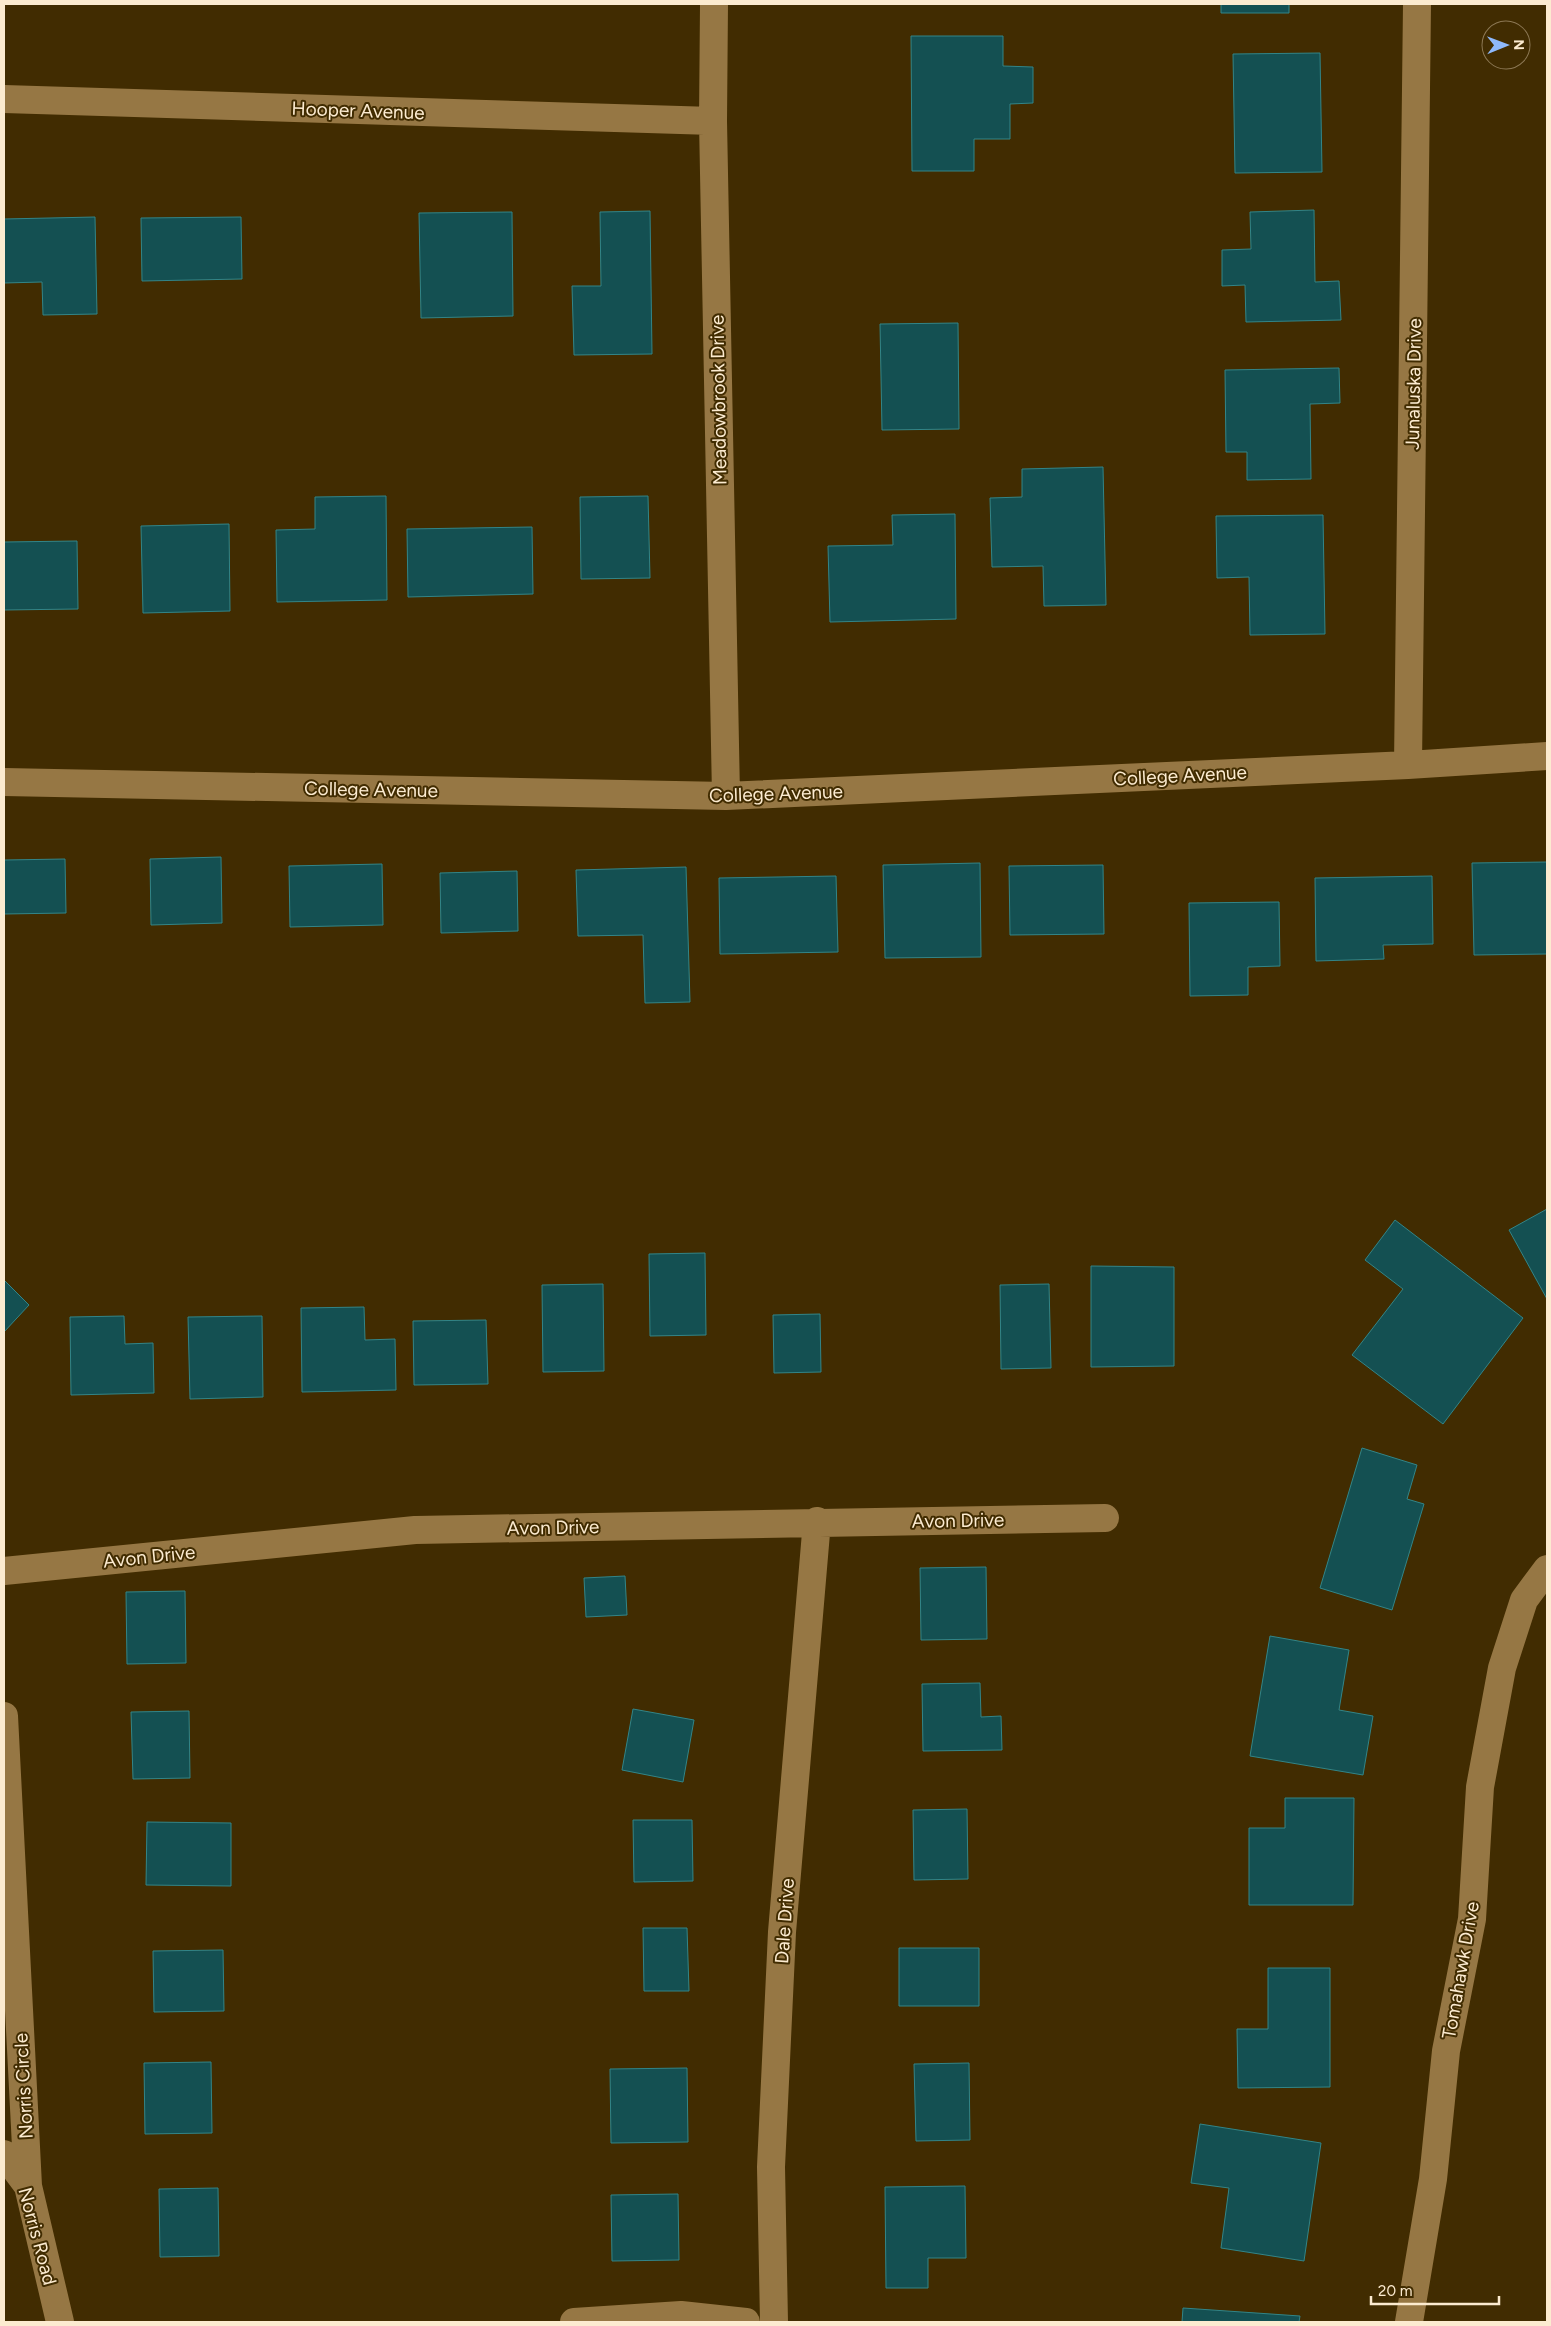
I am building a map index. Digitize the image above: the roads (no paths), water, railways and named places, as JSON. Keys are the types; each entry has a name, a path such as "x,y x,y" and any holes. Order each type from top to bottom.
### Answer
{"street":[{"name":"Meadowbrook Drive","path":"714,4 713,121 726,796"},
{"name":"Junaluska Drive","path":"1408,765 1417,4"},
{"name":"Hooper Avenue","path":"4,99 713,121"},
{"name":"College Avenue","path":"4,782 726,796 1408,765 1547,756"},
{"name":"Avon Drive","path":"4,1571 415,1530 817,1521 1104,1518"},
{"name":"Dale Drive","path":"774,2322 771,2167 782,1932 817,1521"},
{"name":"Tomahawk Drive","path":"1409,2322 1432,2179 1446,2051 1472,1919 1480,1787 1505,1659 1524,1600 1547,1569"},
{"name":"Norris Circle","path":"4,1716 28,2186"},
{"name":"Norris Road","path":"4,2154 28,2186 60,2322"},
{"path":"574,2322 681,2315 746,2322"}]}
